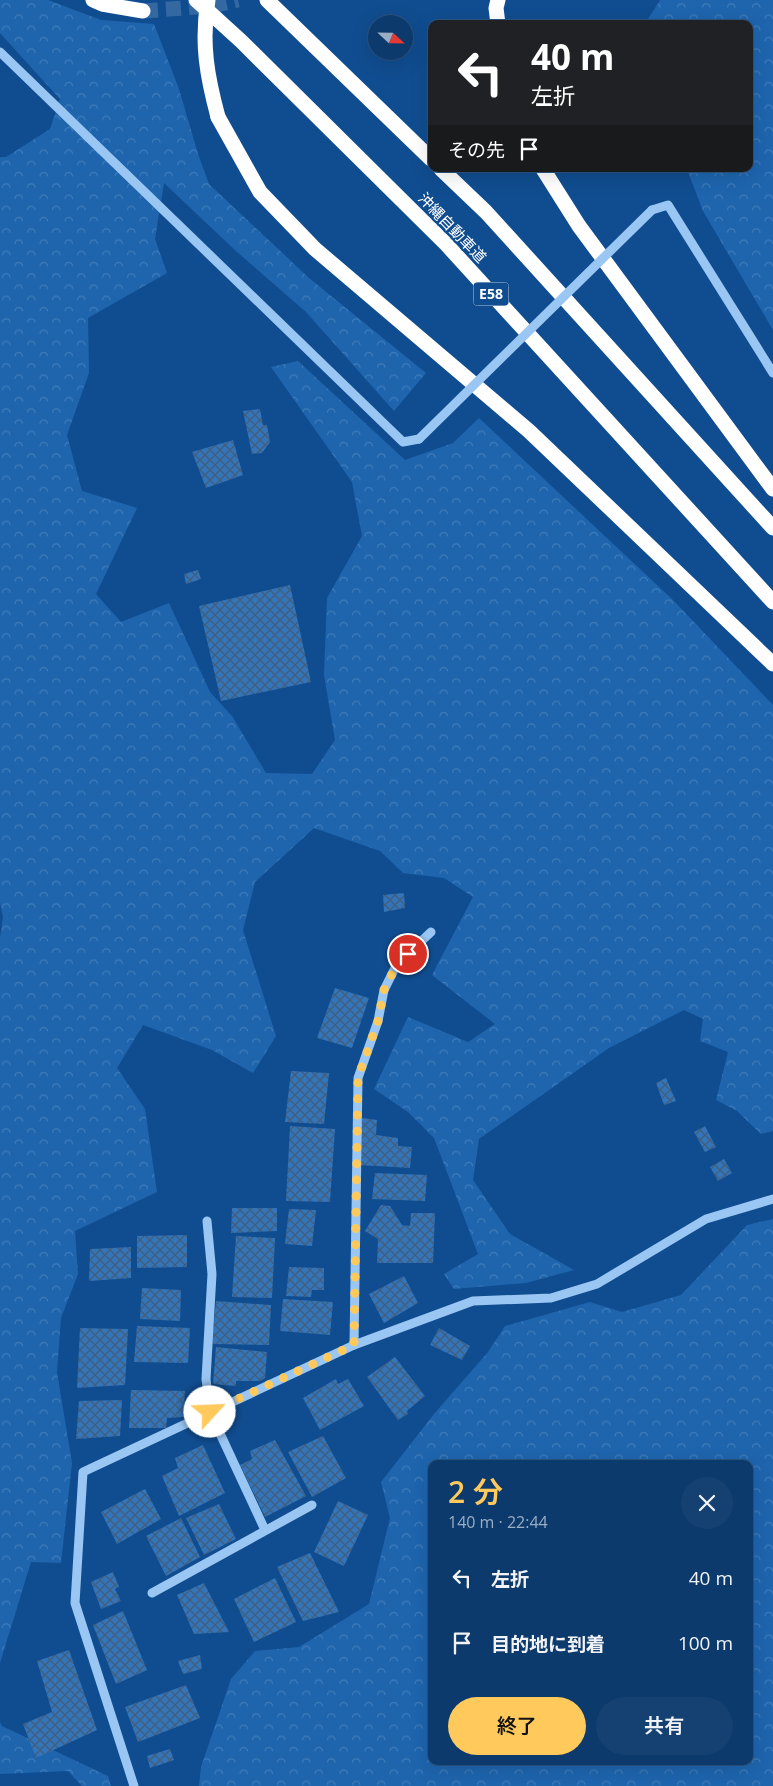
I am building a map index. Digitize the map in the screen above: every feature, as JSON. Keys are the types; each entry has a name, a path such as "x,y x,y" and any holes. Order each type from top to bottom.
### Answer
{"highway":[{"path":"93,0 102,4 143,11"},
{"name":"沖縄自動車道","path":"196,0 241,41 446,244 773,602"},
{"path":"208,0 204,21 206,71 218,117 260,192 315,249 529,431 773,664"},
{"path":"267,0 428,156"},
{"path":"498,0 496,8 498,20"},
{"path":"444,172 486,212 773,528"},
{"path":"545,172 579,226 773,489"}],"street":[{"path":"0,52 403,442 420,439 652,210 668,204 773,373"},
{"path":"354,1345 358,1078 378,1021 384,990 397,964 431,932"},
{"path":"134,1786 75,1604 83,1472 354,1345 473,1301 551,1298 597,1284 706,1219 773,1198"},
{"path":"207,1221 212,1274 206,1380 210,1412 265,1530"},
{"path":"152,1593 312,1505"}],"green space":[{"path":"0,0 48,0 101,20 154,24 179,89 209,184 309,278 426,373 394,411 306,312 236,251 164,183 155,239 167,273 88,318 89,373 67,435 82,491 137,508 96,594 121,622 169,603 210,692 232,716 266,773 312,774 335,740 324,675 327,598 362,536 352,482 271,367 298,361 405,460 453,443 479,418 673,600 773,705 773,1131 761,1134 737,1111 716,1100 728,1052 700,1041 703,1019 684,1010 609,1048 479,1139 473,1180 510,1234 574,1270 526,1283 454,1289 444,1274 478,1254 434,1138 408,1112 374,1089 408,1017 468,1042 495,1024 432,975 473,897 444,878 403,873 380,851 314,828 255,882 243,930 276,1036 253,1073 212,1050 143,1025 117,1068 145,1109 157,1192 75,1231 78,1274 61,1318 57,1372 72,1463 61,1563 31,1562 0,1663 0,938 3,917 0,903 0,157 6,157 50,129 60,99 0,33"},
{"path":"660,0 773,0 773,330 703,211 688,172 753,172 753,20 648,20"},
{"path":"773,1219 773,1786 199,1786 201,1767 231,1679 255,1651 299,1647 369,1604 390,1518 381,1482 434,1414 488,1352 505,1326 590,1302 622,1312 681,1295 747,1225"},
{"path":"0,1722 2,1726 108,1776 111,1786 82,1786 68,1771 0,1774"}],"building":[{"path":"260,409 263,425 267,425 270,442 262,453 252,454 243,411"},
{"path":"233,440 243,475 206,488 192,452"},
{"path":"198,570 201,579 186,584 184,574"},
{"path":"290,585 311,682 221,701 199,606"},
{"path":"404,893 405,908 384,912 383,895"},
{"path":"335,988 369,998 352,1048 317,1038"},
{"path":"291,1071 329,1073 324,1124 285,1122"},
{"path":"666,1078 676,1101 664,1105 656,1083"},
{"path":"362,1118 377,1120 376,1135 398,1138 398,1146 412,1147 410,1168 359,1165"},
{"path":"290,1126 335,1129 330,1202 286,1201"},
{"path":"705,1126 716,1147 705,1152 694,1132"},
{"path":"724,1159 732,1173 718,1181 710,1167"},
{"path":"375,1173 427,1175 425,1201 372,1199"},
{"path":"381,1205 390,1206 402,1225 410,1226 411,1213 435,1213 433,1263 377,1263 378,1239 365,1231"},
{"path":"232,1208 277,1208 277,1231 231,1233"},
{"path":"289,1209 316,1210 312,1246 285,1244"},
{"path":"187,1235 187,1267 137,1268 137,1236"},
{"path":"236,1236 275,1238 272,1298 232,1297"},
{"path":"131,1247 131,1278 89,1281 90,1249"},
{"path":"289,1267 324,1268 324,1290 312,1290 311,1297 286,1296"},
{"path":"404,1276 418,1303 384,1323 369,1294"},
{"path":"142,1288 181,1290 180,1321 140,1319"},
{"path":"283,1299 333,1302 330,1335 280,1331"},
{"path":"216,1301 271,1305 269,1345 212,1344"},
{"path":"137,1326 190,1328 188,1363 134,1362"},
{"path":"80,1328 128,1329 125,1385 77,1388"},
{"path":"439,1328 470,1346 462,1360 430,1345"},
{"path":"216,1347 267,1352 265,1378 260,1381 236,1381 236,1386 213,1384"},
{"path":"395,1357 425,1396 407,1411 408,1414 398,1420 367,1377"},
{"path":"336,1379 338,1384 348,1379 364,1406 320,1430 303,1398"},
{"path":"131,1390 185,1391 183,1417 167,1418 166,1428 129,1428"},
{"path":"122,1400 120,1436 76,1439 79,1401"},
{"path":"323,1436 346,1478 312,1497 288,1452"},
{"path":"275,1440 306,1496 265,1517 240,1465 252,1459 250,1451"},
{"path":"203,1445 225,1493 179,1516 162,1476 178,1468 175,1458"},
{"path":"145,1489 161,1519 117,1544 101,1512"},
{"path":"338,1501 368,1515 344,1566 314,1552"},
{"path":"219,1504 236,1539 204,1555 186,1518"},
{"path":"181,1518 200,1557 166,1576 146,1536"},
{"path":"310,1553 339,1612 303,1621 277,1567"},
{"path":"113,1572 119,1587 115,1589 121,1601 101,1609 91,1582"},
{"path":"275,1578 296,1622 254,1642 234,1599"},
{"path":"204,1583 229,1632 194,1634 177,1595"},
{"path":"123,1611 147,1670 116,1684 93,1625"},
{"path":"69,1650 97,1730 36,1758 23,1724 52,1712 37,1661"},
{"path":"200,1655 202,1669 183,1674 178,1661"},
{"path":"186,1685 200,1718 138,1742 125,1707"},
{"path":"170,1749 174,1760 150,1768 147,1756"}],"tunnel":[{"path":"143,11 211,6 238,0"}],"route":[{"path":"210,1412 354,1345 358,1078 378,1021 384,990 397,964 408,954"}]}
